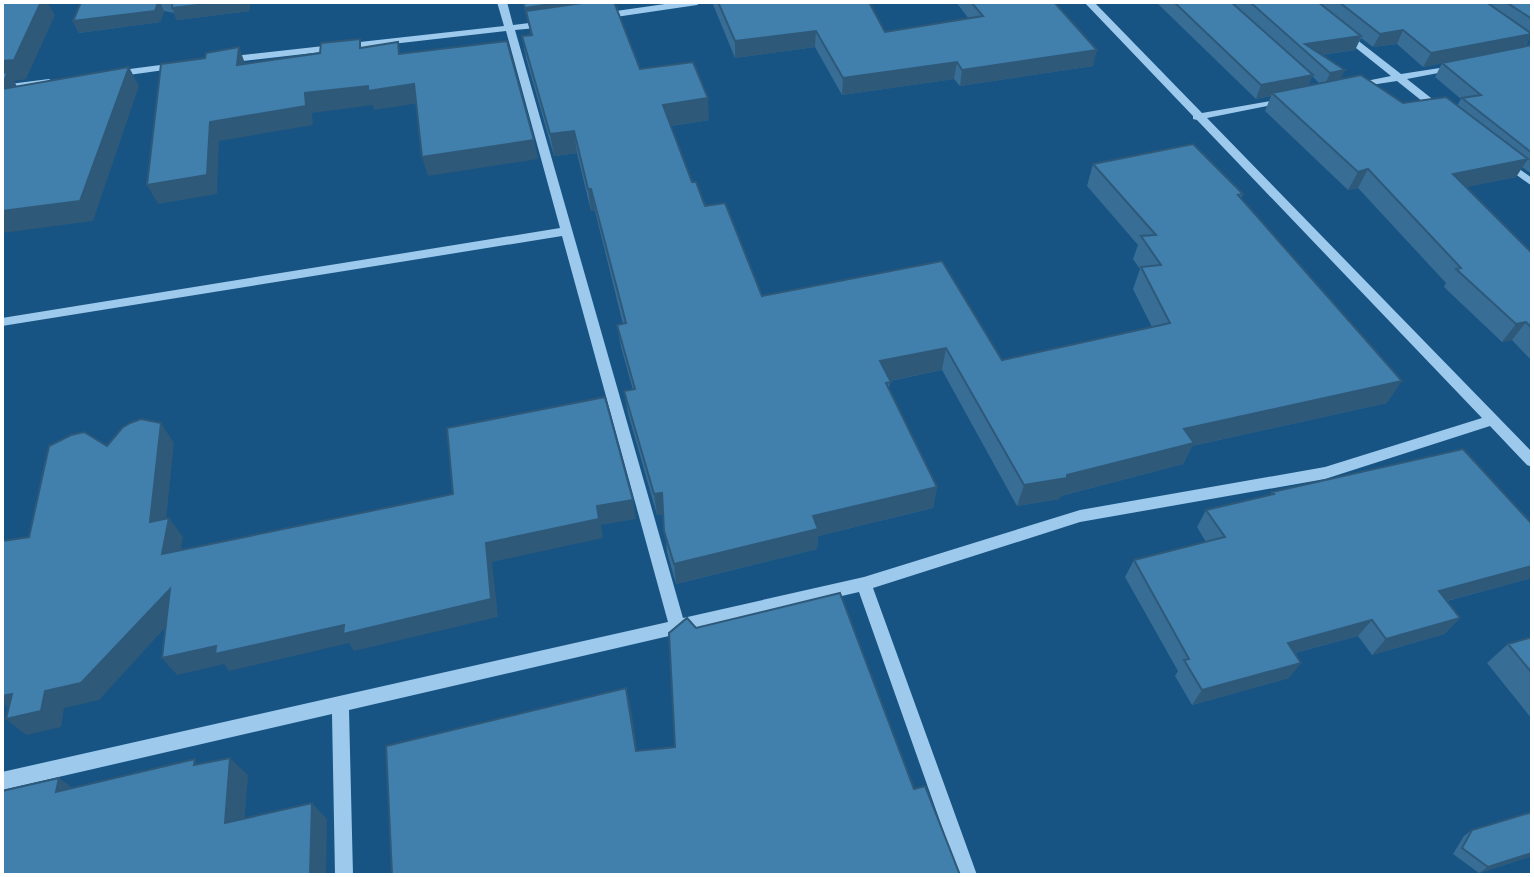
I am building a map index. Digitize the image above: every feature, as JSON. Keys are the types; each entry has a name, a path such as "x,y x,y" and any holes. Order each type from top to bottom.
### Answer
{"street":[{"path":"502,2 677,626"},
{"path":"587,18 697,2"},
{"path":"1089,2 1532,461"},
{"path":"210,62 556,22"},
{"path":"1340,31 1447,116"},
{"path":"1336,90 1473,63"},
{"path":"106,75 195,64"},
{"path":"2,88 61,80"},
{"path":"1197,117 1290,99"},
{"path":"1496,155 1532,183"},
{"path":"2,322 567,231"},
{"path":"2,781 864,584 1080,516 1325,473 1493,420"},
{"path":"864,584 968,875"},
{"path":"340,703 344,875"}],"building":[{"path":"2,2 41,2 14,60 2,61"},
{"path":"81,2 158,2 155,11 73,21"},
{"path":"172,2 223,2 172,8"},
{"path":"523,2 564,2 525,8"},
{"path":"589,2 614,2 640,69 693,62 708,98 663,105 692,182 696,182 705,206 725,203 762,296 942,261 1002,360 1170,323 1141,267 1161,265 1141,236 1156,235 1093,164 1193,144 1243,194 1238,195 1402,381 1184,429 1194,443 1067,475 1067,478 1024,485 946,348 880,361 891,382 886,383 937,487 813,516 818,529 674,564 664,531 662,493 654,494 624,391 635,389 617,325 626,323 591,189 588,189 574,131 550,134 522,36 532,35 526,11"},
{"path":"718,2 869,2 885,32 983,16 971,2 1054,2 1097,50 962,70 957,62 843,78 816,31 735,41"},
{"path":"1174,2 1231,2 1313,75 1261,85"},
{"path":"1250,2 1318,2 1361,36 1305,44 1345,70 1330,73"},
{"path":"1339,2 1486,2 1532,34 1431,53 1403,30 1380,34"},
{"path":"1506,2 1532,2 1532,19"},
{"path":"360,39 360,48 398,42 399,54 507,41 534,140 422,157 414,84 368,91 368,86 305,93 306,106 210,122 207,175 147,185 161,64 205,58 206,53 239,47 237,65 320,53 321,43"},
{"path":"1532,45 1532,153 1462,98 1481,95 1442,63"},
{"path":"129,67 80,201 2,211 2,89"},
{"path":"1361,75 1403,103 1446,97 1528,159 1453,174 1532,253 1532,328 1526,322 1516,324 1456,269 1461,268 1368,169 1358,172 1272,93"},
{"path":"605,397 633,500 597,506 599,519 486,543 491,599 343,634 344,625 215,654 216,646 162,658 170,589 81,683 45,691 41,711 6,719 12,694 2,696 2,541 29,537 49,446 84,432 107,446 130,423 141,419 161,423 150,522 169,518 162,554 453,494 447,428"},
{"path":"1463,449 1532,524 1532,566 1439,591 1460,618 1386,639 1372,620 1288,643 1301,663 1202,690 1184,660 1189,659 1134,560 1225,537 1206,510"},
{"path":"840,593 914,789 925,786 960,875 392,875 386,746 626,688 636,751 675,747 669,633 687,618 696,628"},
{"path":"1532,637 1532,673 1508,644"},
{"path":"230,758 225,823 312,803 310,875 2,875 2,791 59,778 56,792 195,759 194,765"},
{"path":"1532,812 1532,853 1488,867 1462,848 1472,830"}]}
